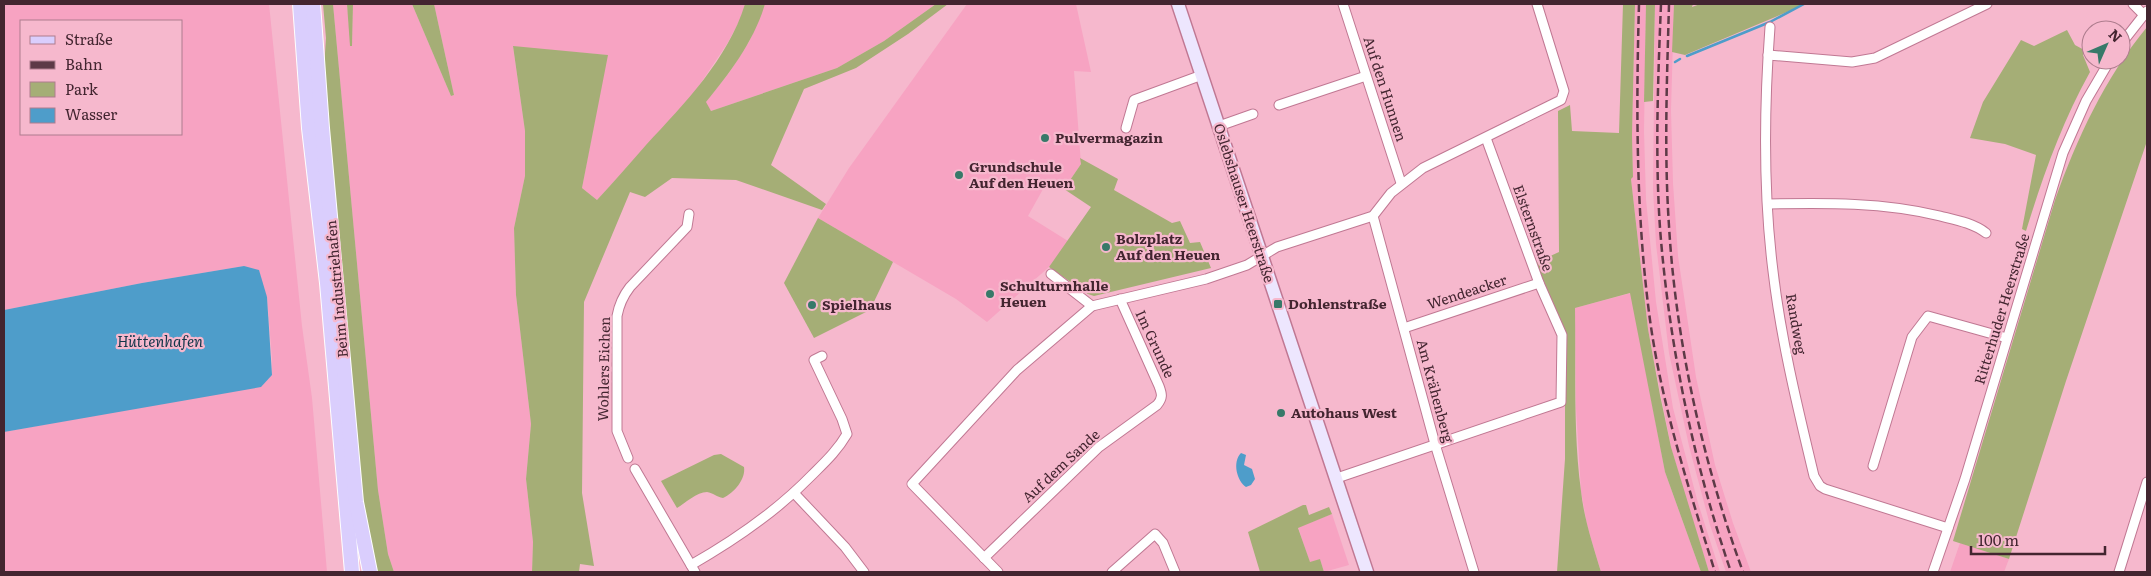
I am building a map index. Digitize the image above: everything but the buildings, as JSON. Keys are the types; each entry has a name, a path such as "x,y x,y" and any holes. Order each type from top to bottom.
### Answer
{"main road":[{"name":"Beim Industriehafen","path":"300,4 309,128 328,300 352,572"},
{"name":"Beim Industriehafen","path":"313,4 322,128 356,502 370,572"},
{"name":"Oslebshauser Heerstraße","path":"1178,4 1367,572"}],"street":[{"name":"Auf den Hunnen","path":"1343,4 1401,183"},
{"path":"998,572 912,484 1017,370 1092,306 1189,284 1247,266 1277,247 1373,216 1390,193 1423,168 1557,103 1564,96 1564,91 1537,4"},
{"path":"1768,55 1852,62 1875,58 1987,4"},
{"path":"2131,32 2146,13 2133,4"},
{"name":"Randweg","path":"1770,28 1766,127 1768,204 1773,270 1784,341 1814,476 1820,486 1948,528"},
{"name":"Ritterhuder Heerstraße","path":"1933,572 1965,479 2062,153 2086,101 2104,70"},
{"path":"1126,128 1134,100 1202,75"},
{"path":"1279,105 1366,76"},
{"path":"1218,126 1253,114"},
{"name":"Elsternstraße","path":"1435,444 1561,402 1562,343 1558,326 1539,283 1486,138"},
{"path":"1768,204 1842,202 1891,206 1954,219 1977,226 1986,233"},
{"name":"Wohlers Eichen","path":"628,458 617,431 617,316 619,307 630,287 687,227 689,214"},
{"name":"Am Krähenberg","path":"1373,216 1435,444 1474,572"},
{"path":"1050,274 1092,306"},
{"name":"Wendeacker","path":"1404,328 1539,283"},
{"name":"Im Grunde","path":"1120,299 1159,386 1162,394 1161,400"},
{"path":"1873,466 1912,337 1928,316 2007,338"},
{"path":"635,469 693,569 739,537 794,493 838,450 847,434 842,419 814,360 822,356"},
{"name":"Auf dem Sande","path":"984,558 1099,446 1157,405 1161,400"},
{"path":"1336,478 1435,444"},
{"path":"2119,572 2147,482"},
{"path":"794,493 845,547 864,572"},
{"path":"1112,572 1156,534 1163,543 1175,572"}],"shaded area":[{"path":"4,4 269,4 302,326 312,398 327,572 4,572 4,432 129,409 272,375 267,297 244,266 142,283 4,310"},
{"path":"333,4 347,4 351,46 353,4 412,4 451,96 454,95 434,4 745,4 741,18 727,44 690,99 597,200 582,188 607,55 513,47 525,131 525,176 514,228 516,295 531,424 526,479 533,542 532,572 394,572 388,554 378,490"},
{"path":"765,4 936,4 884,41 837,68 711,111 705,103 729,73 749,42"},
{"name":"Grundschule Auf den Heuen","path":"967,4 1076,4 1091,72 1074,71 1081,164 1064,189 1047,182 1028,216 1068,241 1049,267 987,322 956,299 818,218 849,168"},
{"path":"1635,4 1646,4 1644,131 1646,199 1656,302 1673,408 1698,503 1720,572 1709,572 1688,506 1671,447 1648,329 1631,179 1633,177"},
{"path":"1655,4 1674,4 1671,111 1673,183 1678,256 1696,377 1715,465 1751,572 1726,572 1710,525 1689,446 1669,353 1656,244 1653,189"},
{"path":"1631,293 1665,472 1701,572 1601,572 1587,525 1581,491 1576,408 1575,308"},
{"path":"1332,514 1349,565 1324,572 1320,559 1310,563 1298,527"},
{"path":"1960,543 2009,559 2004,572 1950,572"}],"green space":[{"path":"323,4 333,4 378,490 388,554 394,572 375,572 362,494 322,69 324,68 326,38"},
{"path":"347,4 353,4 352,46 350,46"},
{"path":"412,4 434,4 454,95 451,96"},
{"path":"745,4 765,4 748,44 724,80 706,102 711,111 837,68 884,41 936,4 948,4 908,34 856,68 804,89 771,165 826,204 822,210 736,180 672,178 645,197 630,192 584,302 582,493 594,566 580,564 579,572 532,572 533,542 526,479 531,424 516,295 514,228 525,176 525,131 513,46 608,55 582,188 597,200 676,113 704,79 728,43"},
{"path":"1623,4 1635,4 1633,177 1631,179 1648,329 1671,447 1709,572 1701,572 1665,472 1630,293 1575,308 1578,468 1584,512 1601,572 1557,572 1565,459 1565,339 1535,263 1559,252 1558,111 1570,105 1572,131 1619,133"},
{"path":"1646,4 1655,4 1653,101 1644,102"},
{"path":"1674,4 1693,4 1692,7 1700,4 1806,4 1685,55 1672,52"},
{"path":"2147,27 2147,141 2066,381 2009,559 1953,541 2055,200 2083,131 2105,88 2116,70 2131,70 2132,47"},
{"path":"2067,30 2075,45 2081,48 2081,70 2089,70 2090,72 2054,150 2026,231 2022,229 2036,155 2005,144 1970,138 1983,102 2021,40 2034,46"},
{"path":"1080,158 1118,179 1114,190 1172,223 1180,221 1190,243 1200,242 1211,268 1094,296 1088,294 1049,267 1091,207 1064,189 1081,164"},
{"path":"818,218 893,262 870,310 814,338 784,283"},
{"path":"721,454 744,467 743,476 738,485 723,498 703,492 677,508 661,481 714,455"},
{"path":"1306,505 1309,515 1329,507 1332,514 1298,528 1310,562 1320,559 1324,572 1260,572 1248,532"}],"water":[{"name":"Hüttenhafen","path":"244,266 259,270 267,297 272,375 261,387 4,432 4,310 142,283"},
{"path":"1241,453 1246,455 1244,465 1252,469 1255,479 1251,485 1246,487 1238,476 1236,466"}],"waterway":[{"path":"1687,56 1770,22 1804,4"},
{"path":"1675,62 1680,59"}],"railway":[{"path":"1639,4 1638,162 1642,242 1650,320 1669,416 1686,479 1715,572"},
{"path":"1661,4 1657,144 1660,228 1664,272 1676,359 1694,445 1717,530 1731,572"},
{"path":"1669,4 1666,115 1667,170 1669,226 1678,314 1685,358 1704,445 1743,572"}],"place":[{"name":"Pulvermagazin","path":"1045,138"},
{"name":"Grundschule Auf den Heuen","path":"959,175"},
{"name":"Bolzplatz Auf den Heuen","path":"1106,247"},
{"name":"Schulturnhalle Heuen","path":"990,294"},
{"name":"Dohlenstraße","path":"1278,304"},
{"name":"Spielhaus","path":"812,305"},
{"name":"Autohaus West","path":"1281,413"}]}
